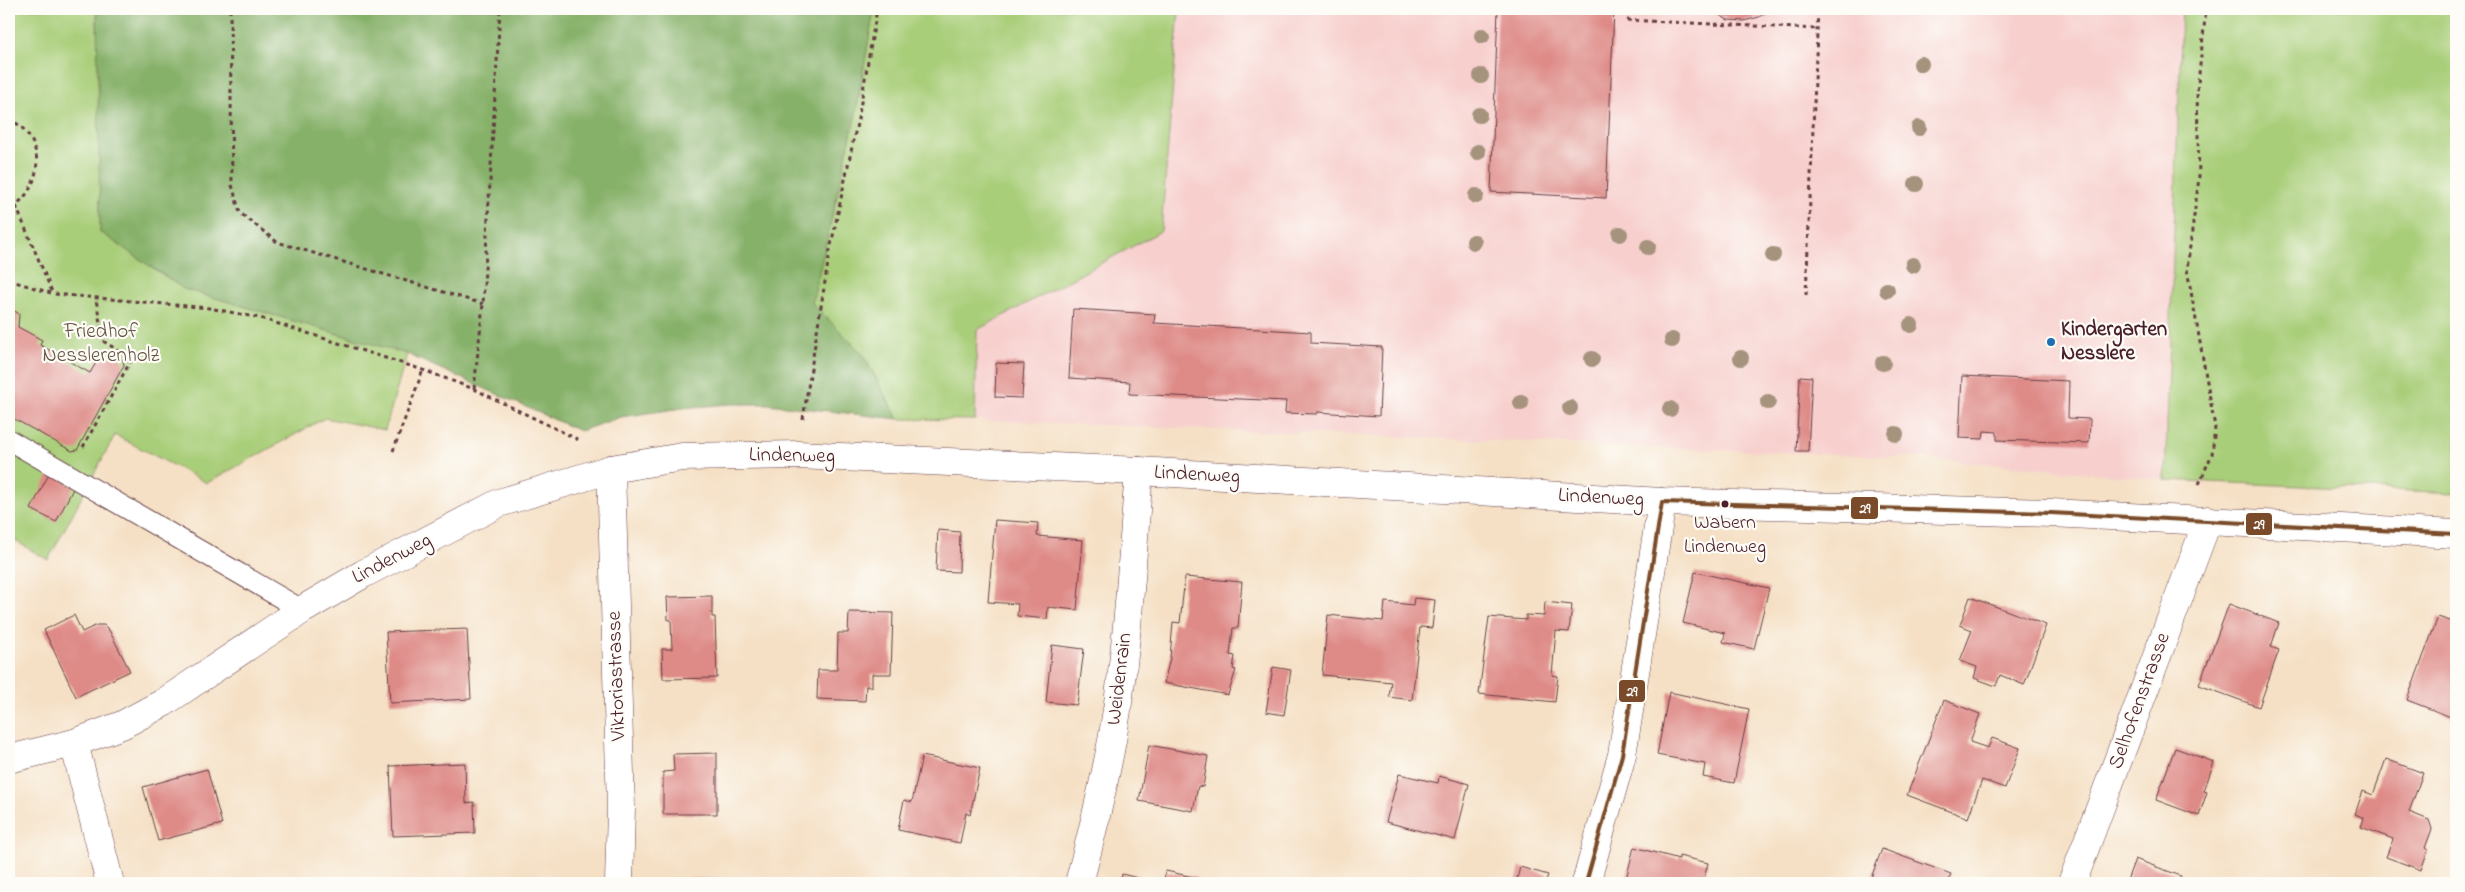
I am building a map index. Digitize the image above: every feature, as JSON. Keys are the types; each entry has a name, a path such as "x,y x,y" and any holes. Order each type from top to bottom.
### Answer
{"street":[{"name":"Lindenweg","path":"9,759 74,743 122,725 163,703 302,610 362,574 499,503 611,469 682,457 798,455 1139,471 1662,502 2179,518 2456,534"},
{"name":"Viktoriastrasse","path":"611,469 620,808 619,883"},
{"name":"Weidenrain","path":"1079,883 1093,828 1114,726 1124,651 1139,471"},
{"path":"1586,883 1622,755 1662,502"},
{"name":"Selhofenstrasse","path":"2072,883 2208,520"},
{"path":"74,743 110,883"}],"lane":[{"path":"9,440 302,610"}],"path":[{"path":"230,9 232,184 240,213 277,242 483,304"},
{"path":"474,389 483,304 500,9"},
{"path":"798,455 830,250 859,114 877,9"},
{"path":"1806,295 1818,9"},
{"path":"2179,518 2204,476 2212,454 2215,427 2187,269 2199,178 2197,93 2206,9"},
{"path":"1627,20 1818,29"},
{"path":"9,118 25,130 34,147 37,163 35,180 28,194 9,210"},
{"path":"16,206 54,294"},
{"path":"9,280 54,294 209,308 260,318 423,370 474,389 579,440 611,469"},
{"path":"94,429 130,362 127,356 103,341 96,299"},
{"path":"394,451 423,370"}],"shaded area":[{"path":"1179,9 2182,9 2165,480 1926,458 975,420 977,330 1161,231"}],"green space":[{"name":"Friedhof Nesslerenholz","path":"9,9 97,9 101,232 184,289 407,354 385,430 325,418 207,483 115,435 48,560 9,537"},
{"path":"97,9 874,9 856,113 812,303 862,353 898,419 768,404 730,404 682,408 621,417 580,431 407,354 184,289 100,232"},
{"path":"874,9 1179,9 1161,231 977,330 975,420 898,419 862,353 812,303 856,113"},
{"path":"2182,9 2456,9 2456,493 2165,480"}],"building":[{"path":"1498,9 1614,9 1606,198 1491,192"},
{"path":"1709,9 1771,9 1759,17 1744,21 1728,20"},
{"path":"9,307 19,314 18,327 42,340 40,345 90,373 103,351 123,360 124,365 77,450 72,451 9,416"},
{"path":"1073,309 1155,314 1154,323 1311,332 1311,343 1382,347 1379,416 1317,412 1317,414 1285,413 1286,401 1129,394 1130,382 1069,378"},
{"path":"996,363 1024,364 1022,398 995,397"},
{"path":"1800,376 1812,377 1808,451 1796,451"},
{"path":"1962,376 2069,381 2068,418 2090,419 2089,443 1997,440 1997,432 1984,431 1983,439 1959,438"},
{"path":"51,470 74,487 56,522 31,509"},
{"path":"995,520 1038,523 1037,536 1083,540 1077,610 1048,607 1047,619 1017,616 1018,604 988,602"},
{"path":"938,530 960,532 959,572 936,571"},
{"path":"1695,572 1769,588 1754,649 1723,642 1725,633 1683,623"},
{"path":"1185,577 1242,582 1238,628 1233,628 1230,655 1235,656 1233,669 1236,670 1228,695 1164,683 1170,658 1173,622 1180,623"},
{"path":"712,596 712,617 715,617 717,678 663,679 662,649 672,649 671,620 668,620 667,597"},
{"path":"1970,597 2046,625 2024,685 2000,675 1996,686 1974,678 1977,667 1960,661 1972,630 1960,625"},
{"path":"1414,598 1435,600 1432,628 1420,627 1412,700 1389,697 1391,682 1322,675 1328,615 1383,621 1385,602 1413,605"},
{"path":"1545,602 1572,605 1569,632 1556,631 1552,675 1558,676 1555,702 1479,694 1489,617 1526,620 1526,615 1544,616"},
{"path":"2229,604 2279,623 2271,647 2279,650 2259,707 2199,685"},
{"path":"849,612 893,613 891,674 872,674 872,687 866,686 865,701 817,699 818,670 837,670 838,633 848,633"},
{"path":"74,615 82,632 97,625 104,625 109,630 130,671 76,697 44,630"},
{"path":"2438,617 2456,623 2456,719 2407,700"},
{"path":"467,629 471,699 390,703 386,632"},
{"path":"1052,645 1084,649 1077,705 1046,702"},
{"path":"1273,667 1291,670 1284,715 1266,712"},
{"path":"1669,692 1749,709 1734,783 1703,777 1705,764 1657,755"},
{"path":"1944,700 1980,714 1970,742 1988,748 1992,738 2020,748 2005,788 1982,780 1968,818 1907,795"},
{"path":"1149,745 1208,756 1203,787 1198,786 1193,811 1139,801"},
{"path":"2175,748 2214,762 2204,791 2207,792 2199,816 2156,800"},
{"path":"717,753 717,814 663,814 663,772 674,771 673,754"},
{"path":"922,756 980,768 970,815 966,813 960,843 898,830 904,800 912,802"},
{"path":"2386,759 2423,773 2409,812 2429,820 2432,829 2425,848 2428,850 2421,870 2386,857 2393,839 2361,827 2364,818 2355,814 2363,791 2373,795"},
{"path":"465,763 466,803 474,802 475,833 393,836 390,766"},
{"path":"207,769 222,824 158,841 143,787"},
{"path":"1399,774 1438,783 1439,776 1469,784 1455,840 1386,822"},
{"path":"1634,847 1679,859 1679,856 1708,863 1703,883 1625,883"},
{"path":"1882,849 1951,874 1947,883 1869,883"},
{"path":"2135,859 2181,876 2179,883 2126,883"},
{"path":"1520,867 1548,875 1545,883 1516,883"},
{"path":"1166,871 1197,878 1195,883 1163,883"},
{"path":"1122,874 1158,883 1120,883"},
{"path":"672,878 718,879 718,883 672,883"}],"transit line":[{"name":"29","path":"1586,883 1622,755 1662,502 2051,513 2456,534"}],"place":[{"name":"Kindergarten Nesslere","path":"2051,342"},
{"name":"Wabern Lindenweg","path":"1725,504"}]}
